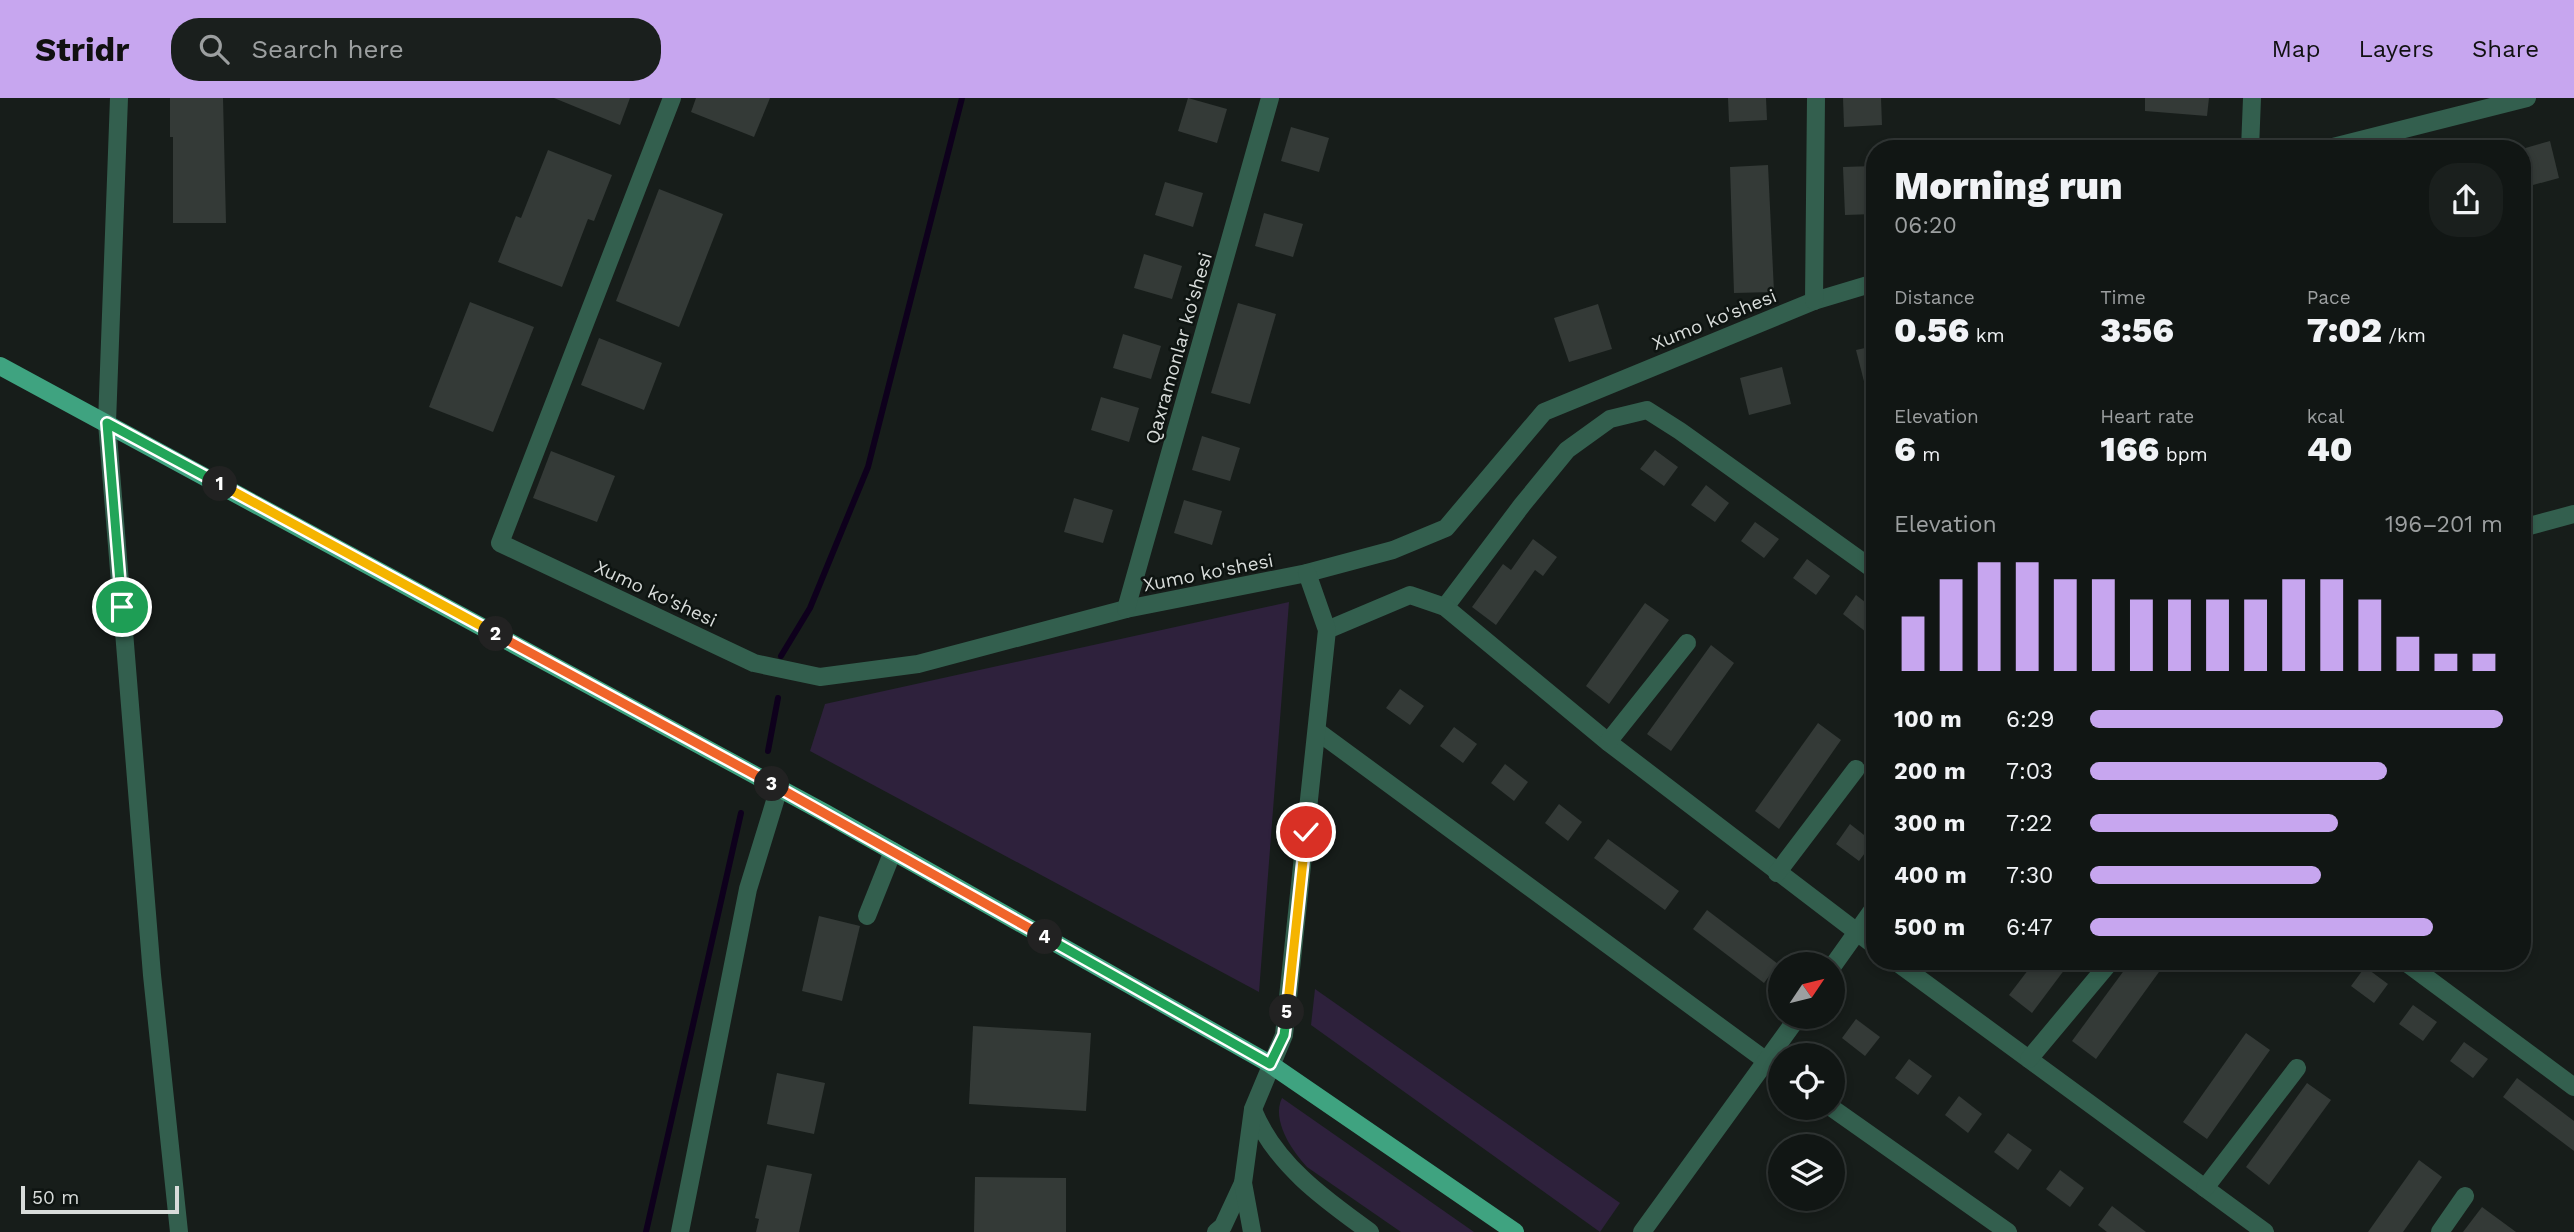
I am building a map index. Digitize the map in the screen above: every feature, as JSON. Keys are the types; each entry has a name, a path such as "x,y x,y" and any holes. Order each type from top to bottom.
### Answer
{"main road":[{"path":"0,366 779,788 1270,1064 1515,1232"}],"street":[{"path":"119,98 107,423 152,975 179,1232"},
{"name":"Xumo ko'shesi","path":"672,98 500,542 754,663 820,677 918,664 1126,609 1307,573 1393,550 1446,528 1544,412 1814,301 1866,285"},
{"name":"Qaxramonlar ko'shesi","path":"1126,609 1270,98"},
{"path":"1814,301 1816,98"},
{"path":"2250,140 2252,98"},
{"path":"2361,140 2527,98"},
{"path":"1445,607 1567,450 1610,419 1647,410 1681,431 1866,564"},
{"path":"2531,526 2574,514"},
{"path":"1216,1232 1223,1226 1243,1183 1253,1109 1284,1035 1327,629 1307,573"},
{"path":"1327,629 1410,595 1445,607 1608,742 1866,939"},
{"path":"1608,742 1687,643"},
{"path":"1317,731 1768,1062"},
{"path":"1777,873 1856,769"},
{"path":"680,1232 748,889 779,788"},
{"path":"867,916 893,851"},
{"path":"1842,952 1866,919"},
{"path":"1907,970 2265,1232"},
{"path":"2029,1059 2103,970"},
{"path":"2416,970 2574,1087"},
{"path":"2205,1188 2297,1068"},
{"path":"1642,1232 1768,1072"},
{"path":"1253,1109 1263,1134 1306,1184 1370,1232"},
{"path":"1845,1117 2008,1232"},
{"path":"1243,1183 1252,1232"},
{"path":"2440,1232 2465,1196"}],"shaded area":[{"path":"1289,602 1259,992 810,751 825,704"},
{"path":"1315,989 1620,1203 1600,1232 1311,1025"},
{"path":"1282,1098 1474,1232 1401,1232 1307,1167 1295,1153 1281,1125 1279,1107"}],"building":[{"path":"170,98 223,98 226,223 173,223"},
{"path":"554,98 630,98 620,125"},
{"path":"696,98 770,98 754,137 691,112"},
{"path":"1188,98 1227,109 1217,143 1178,131"},
{"path":"1728,98 1766,98 1767,120 1729,122"},
{"path":"1843,98 1881,98 1882,125 1844,127"},
{"path":"2145,98 2209,98 2207,116 2145,111"},
{"path":"1291,127 1329,138 1319,172 1281,161"},
{"path":"2550,141 2559,178 2531,186 2531,146"},
{"path":"548,150 612,175 594,221 588,219 562,287 498,262 516,216 521,218"},
{"path":"1768,165 1774,292 1734,293 1730,167"},
{"path":"1866,166 1866,214 1845,215 1843,167"},
{"path":"1165,182 1203,193 1193,227 1155,215"},
{"path":"659,189 723,214 679,327 616,301"},
{"path":"1264,213 1303,224 1293,257 1255,246"},
{"path":"1144,254 1182,266 1172,299 1134,288"},
{"path":"470,302 534,327 493,432 429,407"},
{"path":"1238,303 1276,314 1250,404 1211,393"},
{"path":"1598,304 1612,349 1569,362 1554,318"},
{"path":"1123,334 1161,346 1151,379 1113,368"},
{"path":"599,338 662,363 644,410 581,385"},
{"path":"1866,348 1866,389 1856,350"},
{"path":"1782,367 1791,404 1749,415 1740,378"},
{"path":"1101,397 1139,408 1129,442 1091,430"},
{"path":"1202,436 1240,448 1230,481 1192,470"},
{"path":"1655,450 1678,467 1664,486 1640,469"},
{"path":"551,451 615,476 597,522 533,498"},
{"path":"1706,485 1729,503 1715,522 1691,505"},
{"path":"1074,498 1113,510 1103,543 1064,532"},
{"path":"1184,500 1222,511 1212,545 1174,533"},
{"path":"1755,522 1779,539 1764,558 1741,541"},
{"path":"1533,539 1557,557 1543,576 1535,570 1496,625 1472,607 1503,564 1511,570"},
{"path":"1807,559 1830,576 1816,595 1793,578"},
{"path":"1856,595 1866,603 1866,632 1843,614"},
{"path":"1645,603 1669,620 1609,704 1586,686"},
{"path":"1711,645 1734,663 1671,751 1647,734"},
{"path":"1400,689 1424,706 1410,725 1386,708"},
{"path":"1818,723 1841,740 1779,829 1755,811"},
{"path":"1454,727 1477,744 1463,763 1440,746"},
{"path":"1505,764 1528,782 1514,801 1491,783"},
{"path":"1559,804 1582,822 1568,841 1545,823"},
{"path":"1850,824 1866,837 1866,852 1859,861 1836,844"},
{"path":"1608,839 1679,891 1665,910 1594,858"},
{"path":"1707,910 1768,956 1768,978 1764,983 1693,929"},
{"path":"819,916 860,926 842,1001 802,991"},
{"path":"2028,970 2064,970 2032,1013 2009,995"},
{"path":"2124,970 2159,972 2096,1059 2072,1041"},
{"path":"2363,970 2369,970 2388,984 2374,1003 2351,986"},
{"path":"2413,1005 2437,1022 2423,1041 2399,1024"},
{"path":"1856,1019 1880,1037 1865,1056 1842,1038"},
{"path":"973,1026 1091,1033 1086,1111 969,1104"},
{"path":"2246,1033 2270,1050 2207,1139 2183,1122"},
{"path":"2464,1042 2488,1059 2473,1078 2450,1061"},
{"path":"1909,1059 1932,1076 1918,1095 1895,1078"},
{"path":"777,1073 825,1083 814,1134 767,1124"},
{"path":"2517,1078 2574,1121 2574,1151 2503,1097"},
{"path":"2307,1083 2331,1100 2269,1185 2246,1167"},
{"path":"1959,1096 1982,1114 1968,1133 1945,1115"},
{"path":"2008,1133 2032,1150 2018,1170 1994,1152"},
{"path":"2419,1160 2442,1177 2403,1232 2368,1232"},
{"path":"767,1165 812,1174 799,1232 756,1232 759,1219 755,1218"},
{"path":"2060,1170 2084,1188 2070,1207 2046,1189"},
{"path":"975,1177 1066,1178 1066,1232 974,1232"},
{"path":"2112,1206 2146,1232 2107,1232 2098,1225"},
{"path":"2482,1207 2516,1232 2463,1232"}],"waterway":[{"path":"781,656 810,608 868,467 962,98"},
{"path":"768,751 778,698"},
{"path":"646,1232 741,813"}],"route":[{"path":"122,607 107,423 825,813 1270,1064 1284,1035 1306,832"}]}
